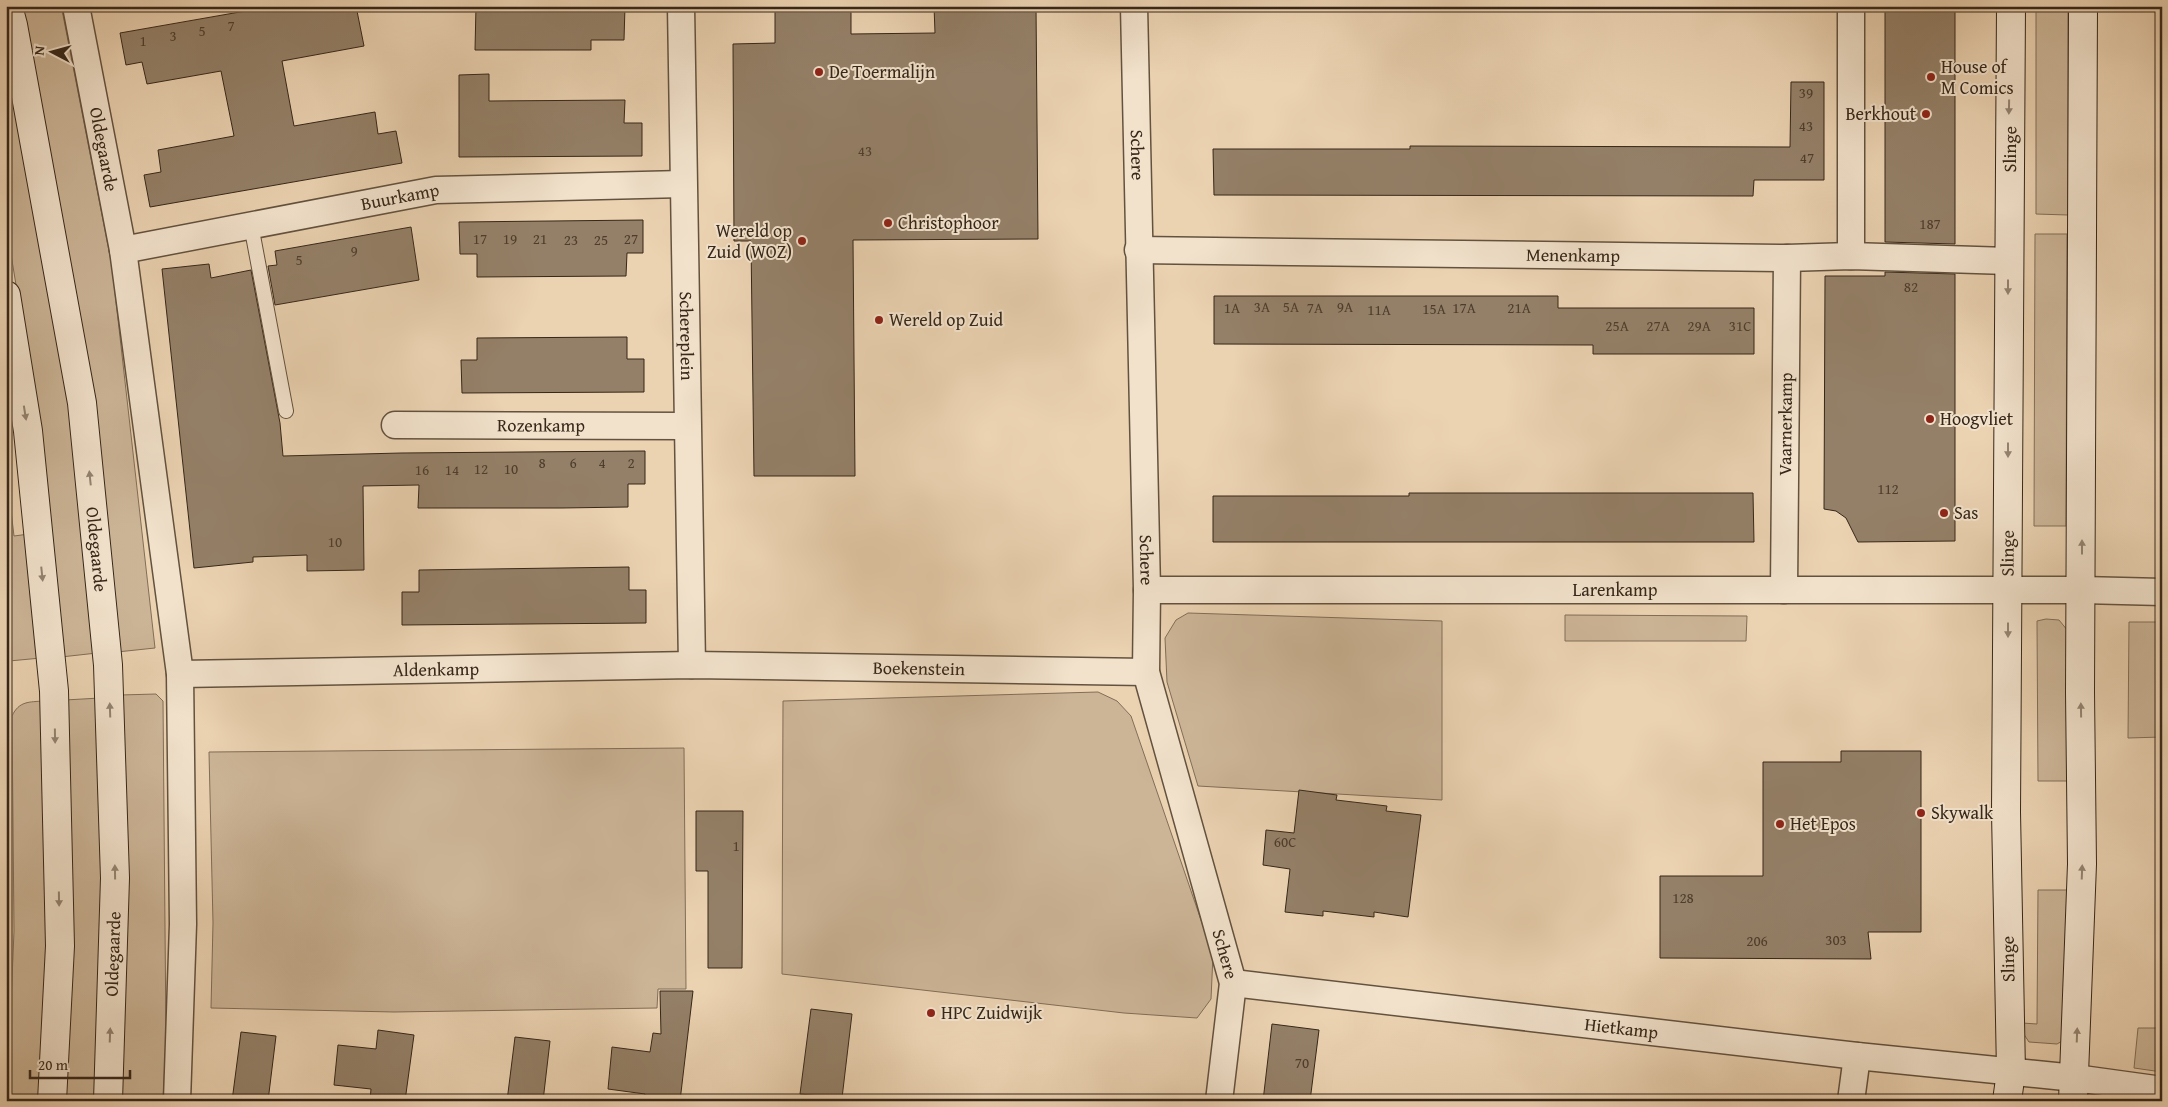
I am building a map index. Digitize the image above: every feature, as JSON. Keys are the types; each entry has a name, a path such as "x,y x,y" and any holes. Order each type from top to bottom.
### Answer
{"main road":[{"name":"Oldegaarde","path":"8,6 82,403 98,560 109,688 116,878 108,1101"},
{"name":"Slinge","path":"2007,1101 2011,1072 2006,822 2010,6"},
{"path":"2074,1089 2082,864 2080,692 2082,590 2083,6"},
{"path":"6,295 28,431 54,691 60,946 52,1101"}],"street":[{"name":"Schereplein","path":"681,6 686,426 692,665"},
{"name":"Schere","path":"1134,6 1147,590 1146,672 1233,983 1220,1101"},
{"path":"1851,6 1851,256"},
{"name":"Oldegaarde","path":"79,7 123,250 180,674 183,924 177,1101"},
{"name":"Buurkamp","path":"123,250 436,190 683,184"},
{"name":"Menenkamp","path":"1138,250 1787,258 1851,256 2008,261"},
{"name":"Vaarnerkamp","path":"1784,590 1787,258"},
{"name":"Rozenkamp","path":"395,425 686,426"},
{"name":"Larenkamp","path":"1147,590 2082,590 2162,592"},
{"name":"Aldenkamp","path":"180,674 692,665"},
{"name":"Boekenstein","path":"692,665 1146,672"},
{"name":"Hietkamp","path":"1233,983 1857,1056 2011,1072 2074,1089 2162,1090"},
{"path":"1852,1101 1857,1056"}],"lane":[{"path":"251,225 286,411"}],"shaded area":[{"path":"17,6 61,6 62,10 112,266 155,648 117,652 106,512 76,293 35,83"},
{"path":"2036,6 2068,6 2068,215 2036,214"},
{"path":"6,55 66,369 97,653 61,657 34,394 6,224"},
{"path":"2035,234 2067,234 2066,526 2034,526"},
{"path":"6,468 14,536 29,534 41,658 9,661 6,630"},
{"path":"1188,613 1442,621 1442,800 1198,786 1167,682 1165,638 1176,620"},
{"path":"1565,615 1747,616 1746,641 1565,641"},
{"path":"2046,619 2059,620 2068,631 2069,781 2038,781 2037,621"},
{"path":"2129,622 2162,622 2162,737 2128,738"},
{"path":"1098,692 1117,701 1131,716 1213,955 1211,999 1197,1018 1124,1013 782,974 783,701"},
{"path":"156,694 163,701 166,1040 163,1101 122,1101 126,884 120,695"},
{"path":"100,698 104,889 100,1101 65,1101 65,700"},
{"path":"44,701 50,911 44,1101 7,1101 14,931 12,716 21,705 29,702"},
{"path":"684,748 686,989 658,989 657,1008 394,1012 211,1008 213,923 209,752"},
{"path":"2038,890 2069,890 2064,1040 2057,1044 2029,1042 2023,1033 2022,1023 2037,1024"},
{"path":"2138,1028 2162,1028 2162,1072 2134,1068"}],"building":[{"path":"274,6 356,6 364,46 282,61 294,126 375,112 378,134 396,131 402,163 150,207 144,175 161,172 158,150 234,136 221,71 147,84 142,62 126,65 120,33"},
{"path":"476,6 625,6 624,40 591,40 591,50 475,50"},
{"name":"Wereld op Zuid (WOZ)","path":"775,6 851,6 851,34 935,33 934,6 1036,6 1038,239 853,240 855,476 754,476 751,241 734,241 733,44 775,43"},
{"path":"1885,6 1955,6 1955,244 1885,242"},
{"path":"489,74 489,101 625,100 624,123 642,123 642,156 459,157 459,75"},
{"path":"1791,82 1824,82 1824,180 1754,180 1753,196 1214,195 1213,149 1410,149 1410,146 1790,147"},
{"path":"643,220 643,253 627,253 626,276 477,277 477,254 460,254 459,222"},
{"path":"411,227 419,280 275,305 268,266 277,265 275,251"},
{"path":"209,264 211,278 251,270 280,423 283,456 645,451 645,484 628,484 628,507 562,508 418,508 419,485 363,486 364,570 307,571 307,555 253,557 253,562 194,568 162,269"},
{"path":"1885,272 1955,274 1955,541 1858,542 1846,518 1836,511 1824,509 1825,276 1885,276"},
{"path":"1214,296 1558,296 1558,308 1754,308 1754,354 1593,354 1593,345 1214,344"},
{"path":"627,337 627,359 644,359 644,392 462,393 461,360 477,360 477,338"},
{"path":"1409,493 1753,493 1754,542 1213,542 1213,496 1409,496"},
{"path":"629,567 629,590 646,590 646,623 402,625 402,592 419,592 419,570"},
{"path":"1841,751 1921,751 1921,932 1868,932 1871,959 1660,958 1660,876 1763,876 1763,762 1841,762"},
{"path":"1299,790 1337,795 1336,800 1387,806 1386,811 1421,815 1408,917 1374,912 1374,917 1323,911 1323,916 1285,912 1290,869 1263,865 1266,830 1294,833"},
{"path":"696,811 743,811 742,968 708,968 708,871 696,871"},
{"path":"660,991 693,991 680,1101 644,1101 645,1094 608,1089 612,1047 650,1052 653,1033 661,1034"},
{"path":"811,1009 852,1014 842,1098 800,1094"},
{"path":"1272,1024 1319,1030 1310,1101 1263,1101"},
{"path":"378,1030 414,1035 405,1101 370,1101 371,1089 334,1085 338,1045 376,1049"},
{"path":"241,1032 276,1036 268,1101 232,1101"},
{"path":"515,1037 550,1041 543,1101 507,1101"}],"place":[{"name":"De Toermalijn","path":"819,72"},
{"name":"House of M Comics","path":"1931,77"},
{"name":"Berkhout","path":"1926,114"},
{"name":"Christophoor","path":"888,223"},
{"name":"Wereld op Zuid (WOZ)","path":"802,241"},
{"name":"Wereld op Zuid","path":"879,320"},
{"name":"Hoogvliet","path":"1930,419"},
{"name":"Sas","path":"1944,513"},
{"name":"Skywalk","path":"1921,813"},
{"name":"Het Epos","path":"1780,824"},
{"name":"HPC Zuidwijk","path":"931,1013"}]}
